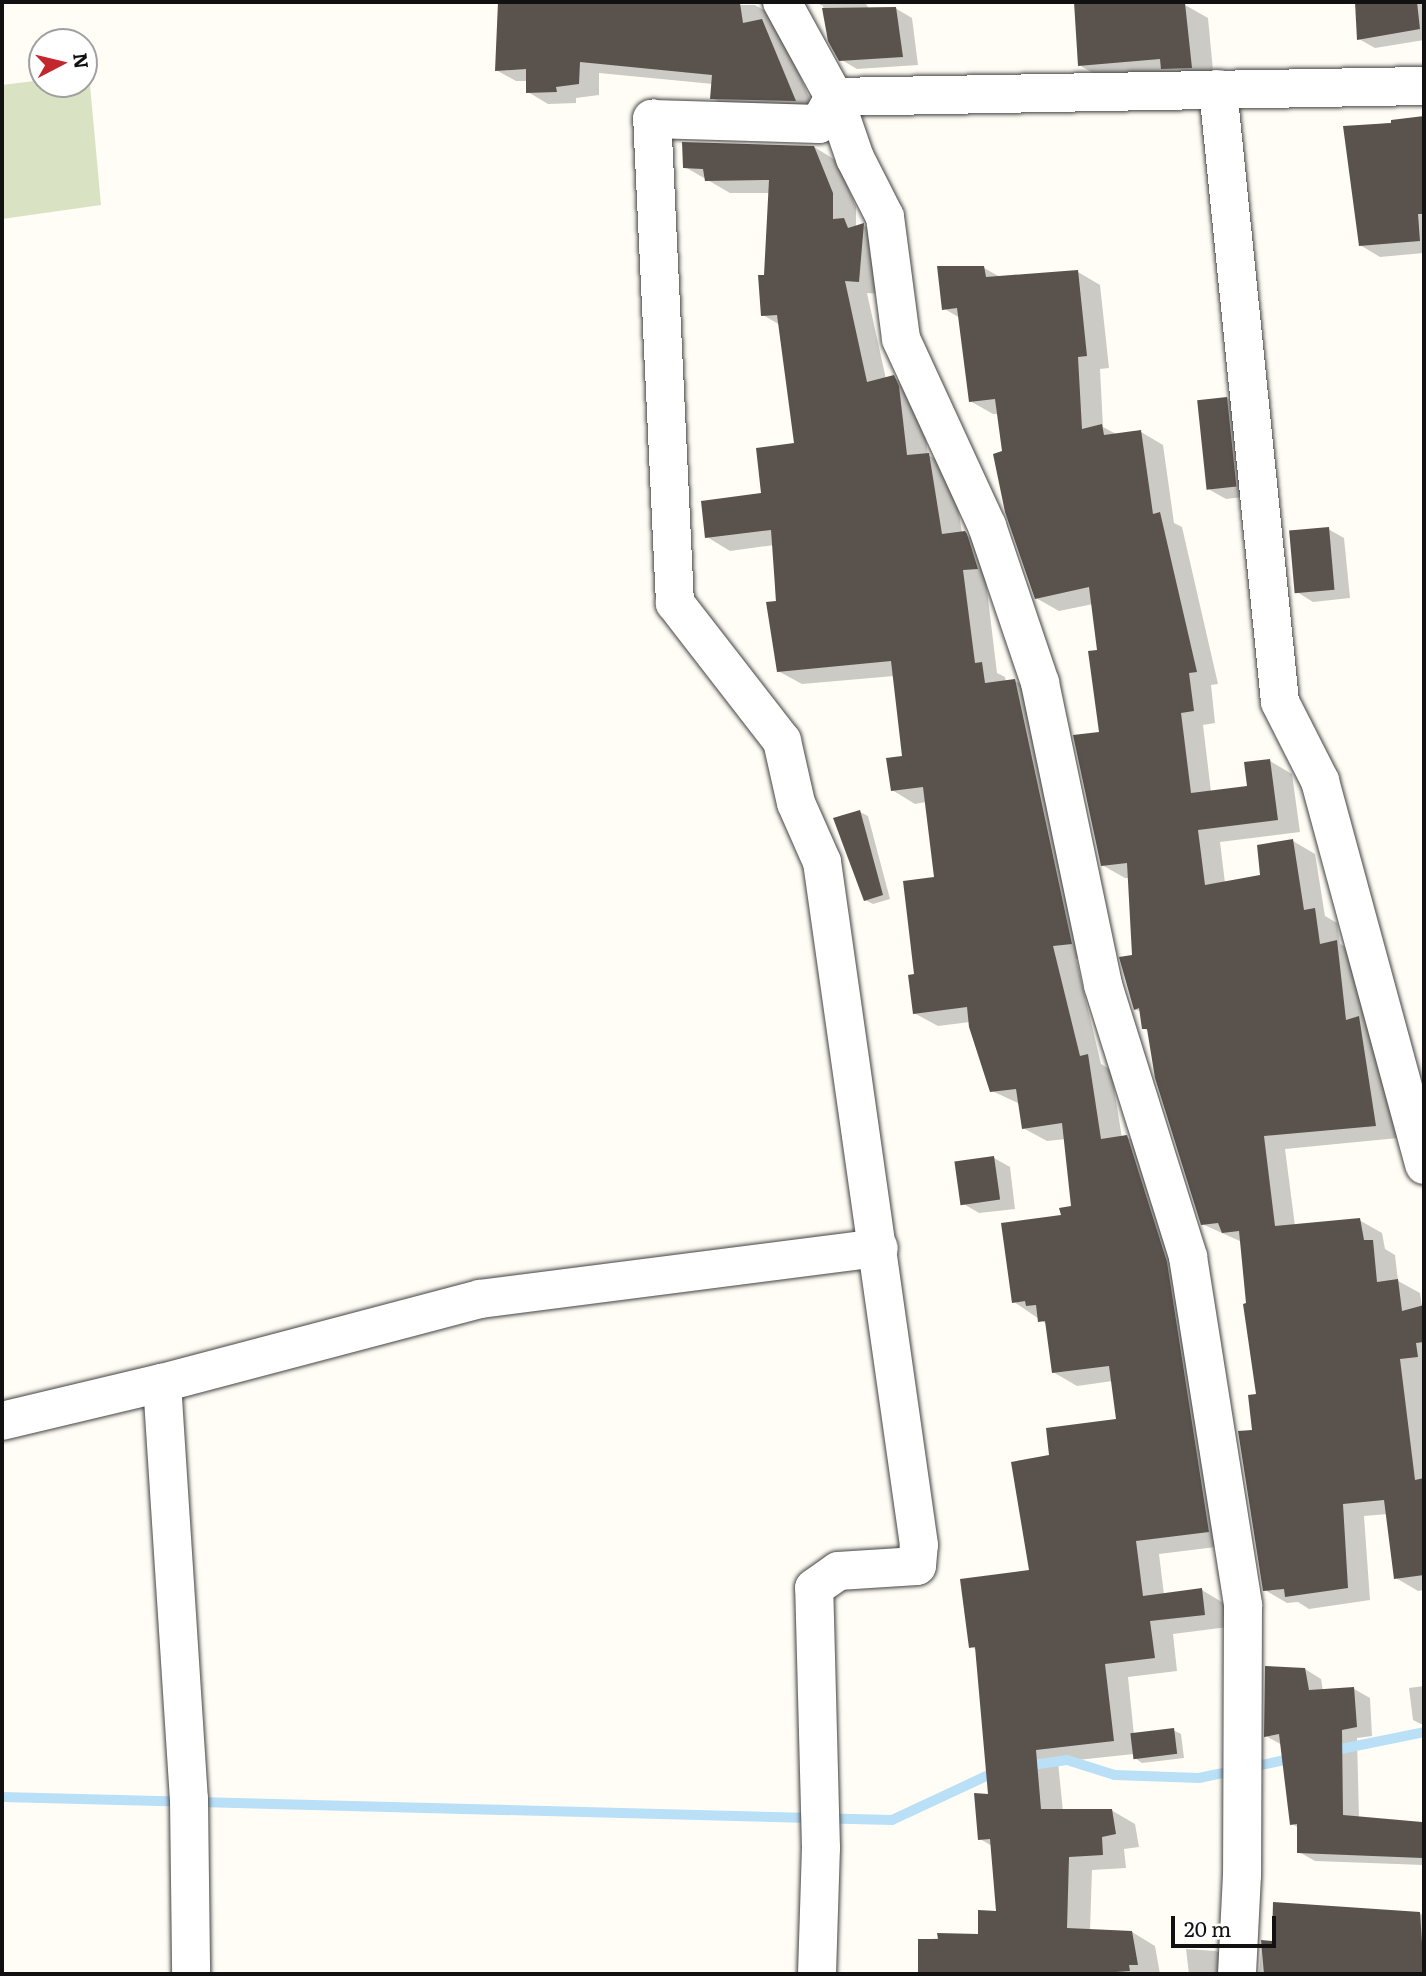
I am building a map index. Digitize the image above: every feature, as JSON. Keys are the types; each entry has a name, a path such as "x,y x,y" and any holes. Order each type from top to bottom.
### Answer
{"street":[{"path":"782,2 834,97 855,159 885,217 901,339 987,526 1040,682 1103,985 1188,1257 1243,1605 1242,1875 1237,1974"},
{"path":"834,97 1424,86"},
{"path":"1218,89 1280,702 1320,781 1424,1165"},
{"path":"817,1974 821,1848 814,1588 838,1571 917,1566 919,1545 879,1248 822,862 796,803 782,741 675,603 652,119 819,124 834,97"},
{"path":"2,1421 162,1383 480,1299 879,1248"},
{"path":"162,1383 188,1799 191,1974"}],"green space":[{"path":"28,82 28,98 91,98 101,205 2,219 2,85"}],"building":[{"path":"498,2 740,3 743,23 762,19 796,101 710,99 712,75 580,62 579,84 556,87 557,92 526,93 526,69 495,71"},
{"path":"1074,2 1185,3 1192,68 1161,69 1160,59 1078,66"},
{"path":"1355,2 1417,2 1420,29 1357,40"},
{"path":"896,7 903,57 839,61 828,41 822,8"},
{"path":"1424,116 1424,214 1418,214 1420,241 1359,246 1343,126 1391,123 1391,120"},
{"path":"682,142 814,146 833,193 833,219 844,218 848,228 864,223 859,282 845,281 867,382 894,375 899,386 907,455 929,453 942,534 965,531 967,534 978,569 963,570 975,663 982,662 985,683 1015,679 1072,944 1053,946 1080,1056 1088,1054 1101,1139 1127,1135 1167,1262 1209,1532 1136,1541 1143,1596 1202,1588 1205,1615 1150,1621 1155,1658 1105,1664 1114,1741 1036,1750 1041,1809 1112,1809 1116,1834 1102,1837 1103,1855 1069,1857 1067,1928 1132,1931 1138,1965 1129,1965 1130,1971 1087,1974 918,1974 918,1939 938,1939 937,1933 978,1934 978,1910 996,1911 990,1839 978,1840 974,1793 988,1794 975,1647 969,1648 960,1579 1029,1570 1011,1462 1049,1455 1046,1428 1116,1419 1109,1366 1052,1373 1045,1321 1038,1322 1036,1305 1026,1306 1025,1301 1012,1303 1001,1223 1061,1215 1059,1208 1071,1206 1062,1123 1022,1129 1016,1089 990,1092 969,1027 967,1007 913,1014 908,975 914,974 903,881 934,877 923,787 891,791 886,758 902,756 891,661 777,672 766,602 776,601 771,530 705,538 701,501 761,493 756,448 794,443 777,315 761,316 758,275 764,275 769,180 705,181 703,169 683,168"},
{"path":"937,266 984,266 986,277 1078,270 1087,356 1078,357 1082,429 1102,424 1104,435 1141,430 1153,514 1160,512 1197,672 1189,673 1194,711 1181,713 1191,793 1247,786 1244,762 1270,759 1278,820 1198,830 1205,885 1260,875 1257,845 1293,839 1304,910 1315,908 1320,944 1337,940 1346,1020 1359,1016 1376,1126 1264,1136 1275,1226 1360,1218 1364,1240 1373,1240 1377,1282 1398,1279 1402,1311 1424,1305 1424,1342 1416,1343 1418,1357 1400,1359 1415,1480 1424,1478 1424,1575 1394,1579 1384,1500 1343,1504 1348,1588 1285,1597 1284,1589 1263,1591 1238,1431 1252,1430 1248,1395 1256,1394 1243,1304 1246,1303 1239,1231 1222,1233 1218,1223 1201,1225 1155,1078 1147,1029 1142,1029 1139,1008 1134,1010 1119,957 1132,955 1127,863 1101,866 1073,735 1099,732 1088,651 1097,650 1089,587 1035,599 1005,512 993,454 1002,451 995,399 969,402 957,308 942,310"},
{"path":"1227,397 1236,487 1207,490 1197,400"},
{"path":"1329,527 1334,590 1295,593 1289,530"},
{"path":"860,810 883,895 864,901 833,818"},
{"path":"994,1156 1000,1200 961,1205 954,1162"},
{"path":"1265,1666 1305,1668 1309,1690 1354,1687 1357,1727 1342,1730 1343,1815 1422,1822 1423,1858 1297,1853 1297,1824 1290,1825 1279,1734 1264,1737"},
{"path":"1174,1728 1177,1754 1133,1759 1130,1733"},
{"path":"1273,1902 1420,1912 1424,1974 1264,1974 1261,1940 1272,1941"}],"waterway":[{"path":"1331,1751 1424,1732"},
{"path":"1025,1766 1067,1760 1115,1775 1199,1778 1295,1758"},
{"path":"2,1797 892,1820 999,1770"}]}
